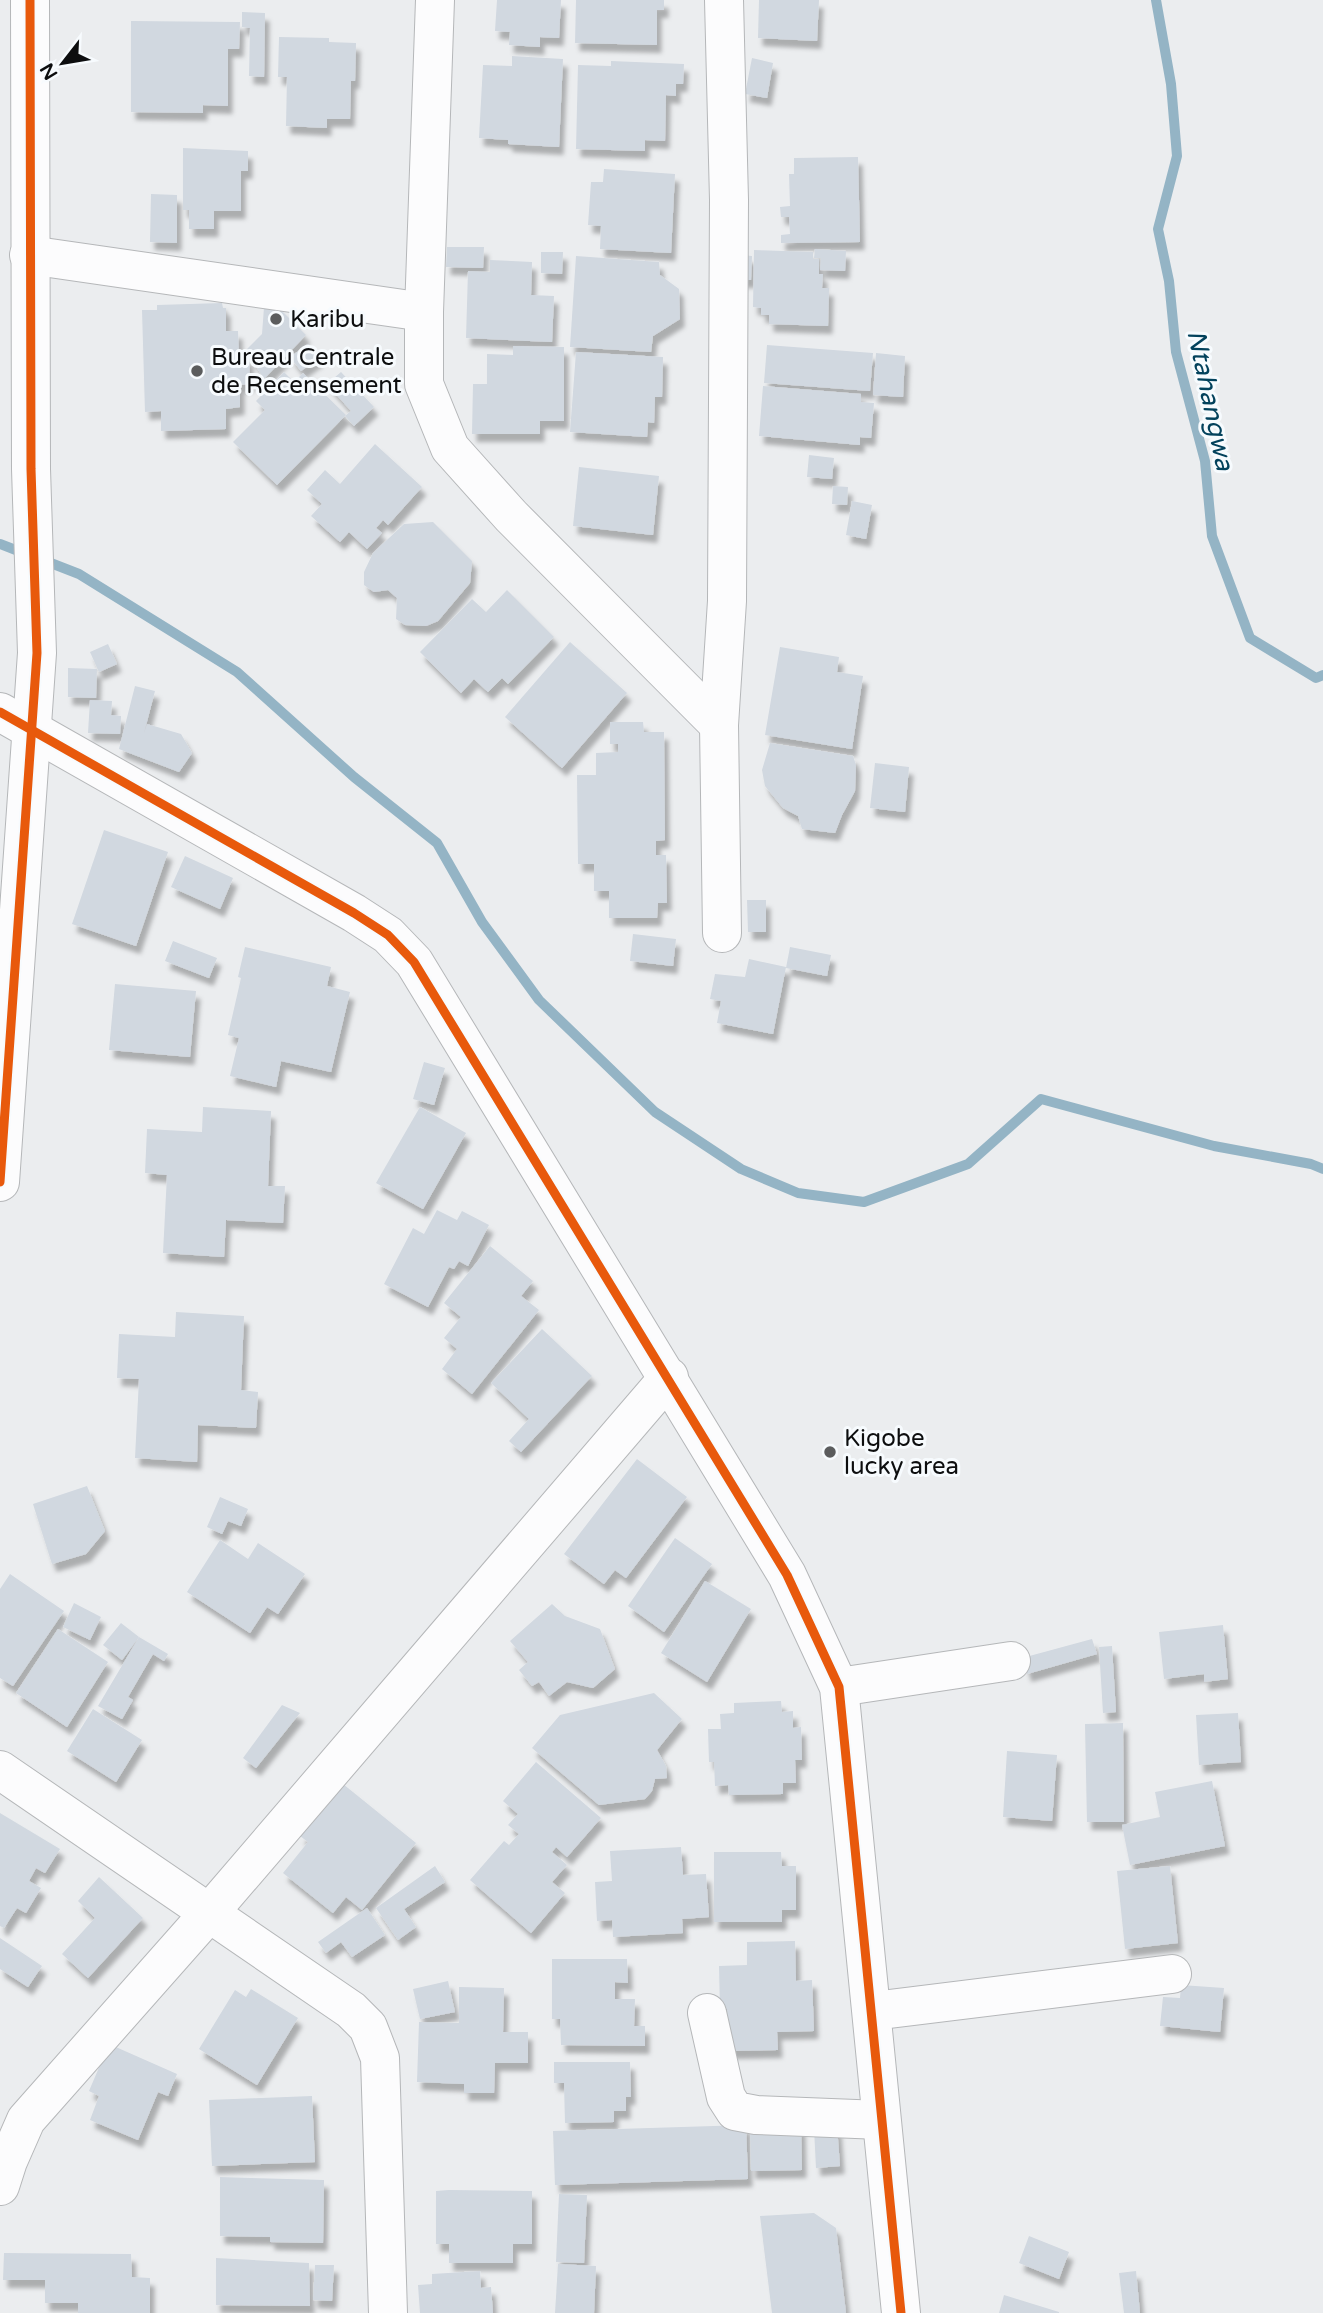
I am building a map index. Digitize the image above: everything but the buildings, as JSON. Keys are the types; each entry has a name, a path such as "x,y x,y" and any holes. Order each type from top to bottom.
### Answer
{"street":[{"path":"0,1182 16,721 37,653 31,469 29,254 15,100 30,0"},
{"path":"435,0 424,384 450,447 511,516 719,725"},
{"path":"722,933 719,725 727,601 729,200 724,0"},
{"path":"29,254 424,312"},
{"path":"16,721 388,935 414,962 669,1377 787,1576 839,1687 901,2313"},
{"path":"0,2186 26,2120 210,1912 669,1377"},
{"path":"839,1687 1011,1661"},
{"path":"0,1770 351,2010 368,2027 380,2058 388,2313"},
{"path":"873,2011 1172,1974"},
{"path":"707,2013 726,2097 735,2111 755,2115 881,2120"}],"waterway":[{"name":"Ntahangwa","path":"1156,0 1171,84 1177,156 1158,229 1169,281 1176,352 1205,461 1212,536 1250,638 1316,678 1323,675"},
{"path":"0,544 26,554"},
{"path":"43,560 79,574 237,672 354,777 437,843 482,922 539,1000 655,1112 741,1169 798,1193 864,1202 968,1164 1041,1099 1214,1146 1311,1164 1323,1169"}],"cycle path":[{"path":"0,1182 37,653 31,469 30,0"},
{"path":"0,712 354,913 388,935 414,962 787,1575 839,1687 901,2313"}],"place":[{"name":"Karibu","path":"276,319"},
{"name":"Bureau Centrale de Recensement","path":"197,371"},
{"name":"Kigobe lucky area","path":"830,1452"}]}
